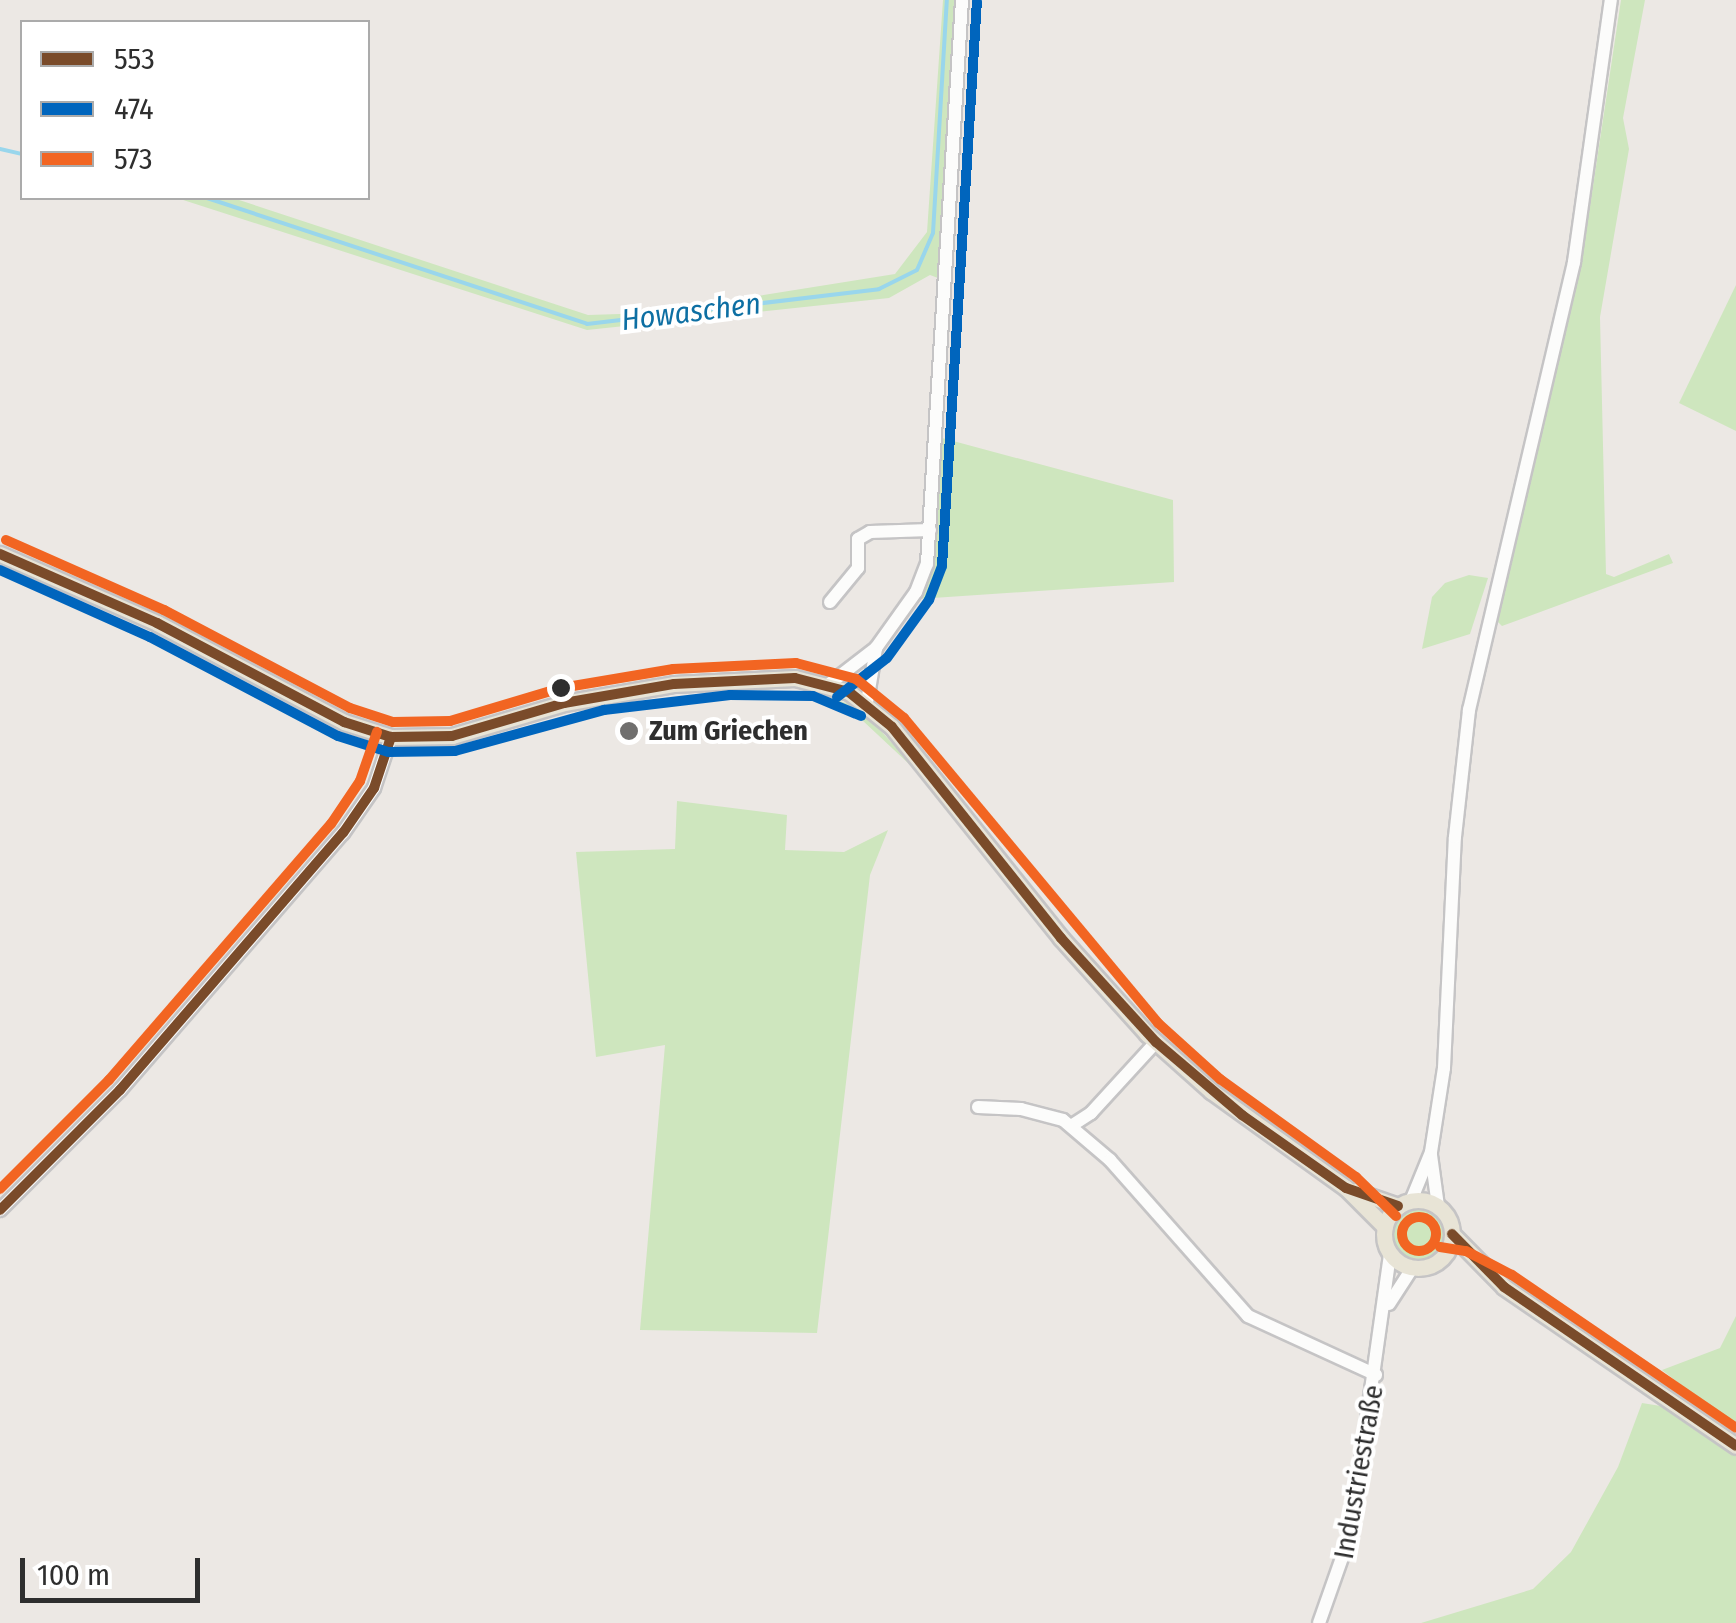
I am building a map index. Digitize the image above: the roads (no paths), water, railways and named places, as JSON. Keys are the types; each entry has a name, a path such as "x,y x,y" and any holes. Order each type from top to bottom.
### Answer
{"main road":[{"path":"0,554 198,643 344,722 391,737 452,736 564,703 660,686 786,678 828,685 867,702 1086,968 1156,1042 1242,1115 1346,1188 1385,1227 1390,1253 1414,1267 1438,1262 1461,1265 1504,1287 1736,1446"},
{"path":"1346,1188 1404,1204 1438,1206 1452,1234 1504,1287"},
{"path":"1385,1227 1404,1204"},
{"path":"1438,1262 1452,1234"}],"street":[{"path":"828,685 876,648 922,580 934,474 962,0"},
{"path":"1438,1206 1431,1152 1444,1068 1469,710 1574,262 1611,0"},
{"path":"830,602 858,568 858,538 870,532 930,530"},
{"path":"867,702 876,648"},
{"path":"0,1210 120,1090 343,833 374,788 391,737"},
{"path":"1071,1126 1091,1114 1156,1042"},
{"path":"978,1106 1022,1108 1071,1126 1110,1160 1248,1316 1376,1374"},
{"path":"1404,1204 1431,1152"},
{"name":"Industriestraße","path":"1319,1623 1352,1532 1390,1253"},
{"name":"Industriestraße","path":"1384,1316 1399,1281 1414,1267"}],"waterway":[{"name":"Howaschen","path":"213,200 587,324 879,289 917,270 933,233 947,0"},
{"name":"Howaschen","path":"0,149 20,154"}],"place":[{"name":"Zum Griechen","path":"629,731"}]}
